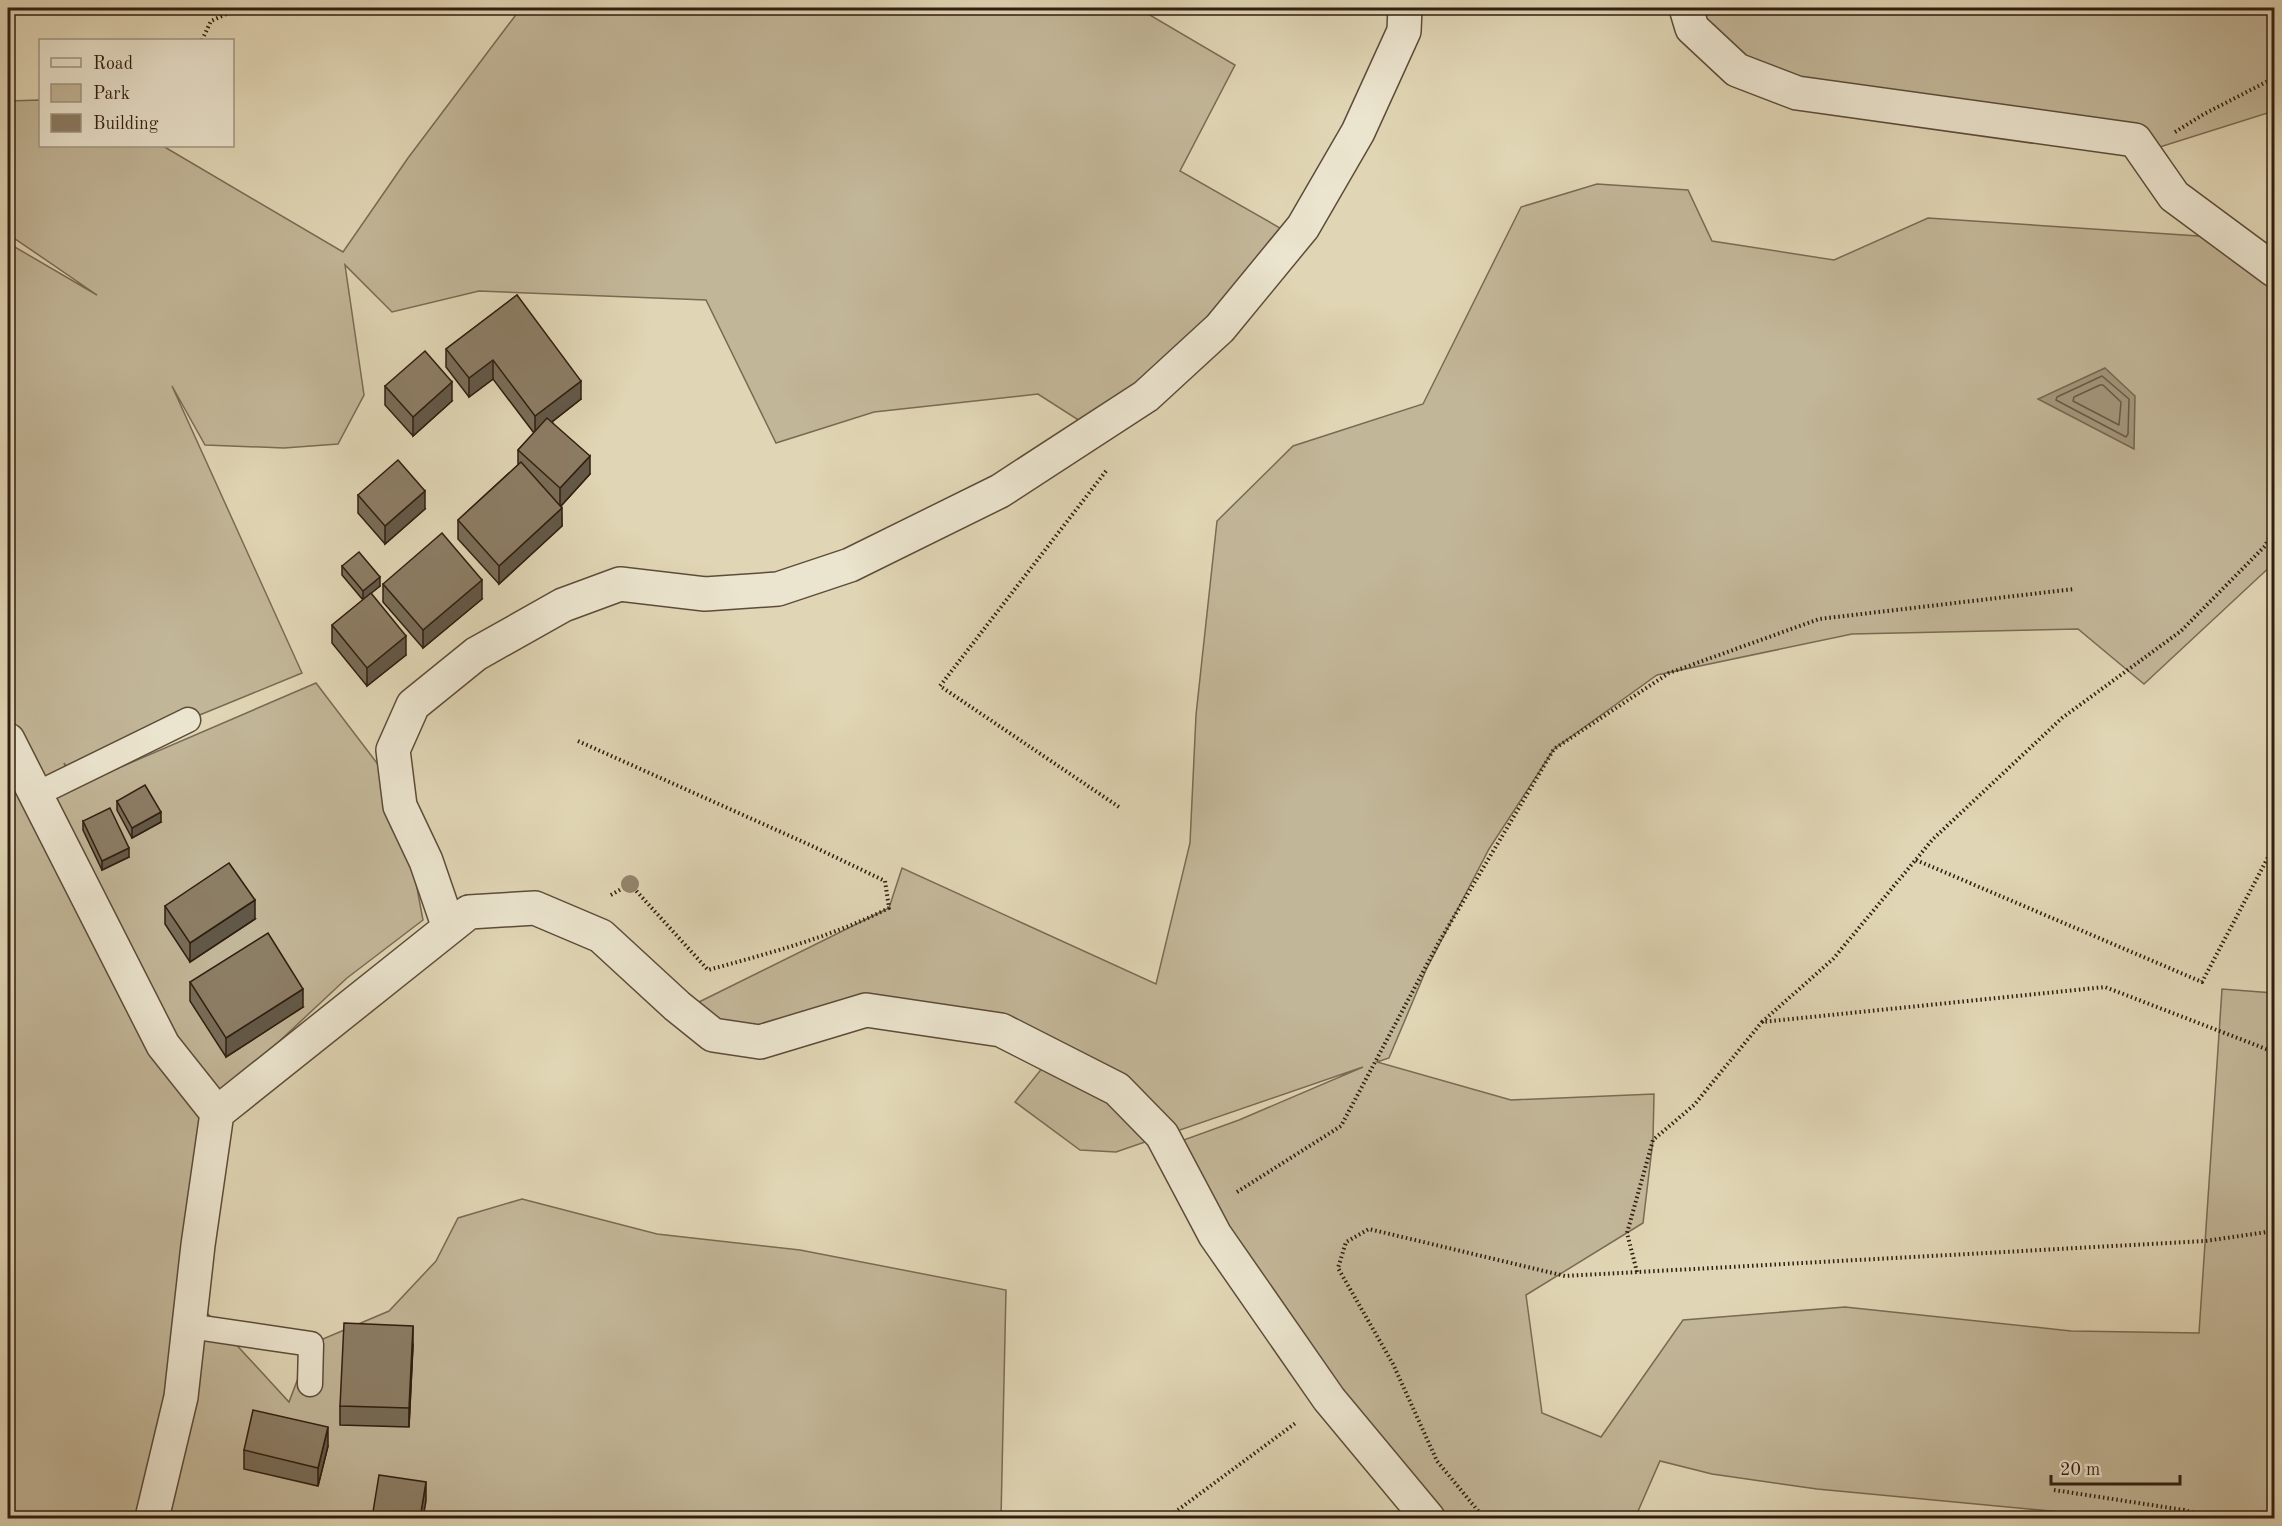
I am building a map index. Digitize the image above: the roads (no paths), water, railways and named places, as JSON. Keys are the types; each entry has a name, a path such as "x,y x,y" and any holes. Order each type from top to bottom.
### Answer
{"street":[{"path":"448,928 426,861 400,806 393,750 413,705 476,654 563,605 620,585 705,594 778,590 850,565 1000,490 1146,396 1220,328 1303,227 1362,123 1404,31 1405,8"},
{"path":"1686,8 1692,28 1737,70 1797,93 2135,140 2174,196 2274,270"},
{"path":"8,740 163,1044 217,1113"},
{"path":"152,1518 181,1397 198,1245 217,1113 469,912 535,908 601,936 677,1006 713,1035 760,1042 866,1010 1001,1030 1117,1089 1162,1135 1215,1235 1329,1399 1428,1518"}],"lane":[{"path":"35,795 188,720"},
{"path":"189,1326 311,1344 310,1384"}],"water":[{"path":"2105,368 2135,396 2134,449 2038,399"}]}
